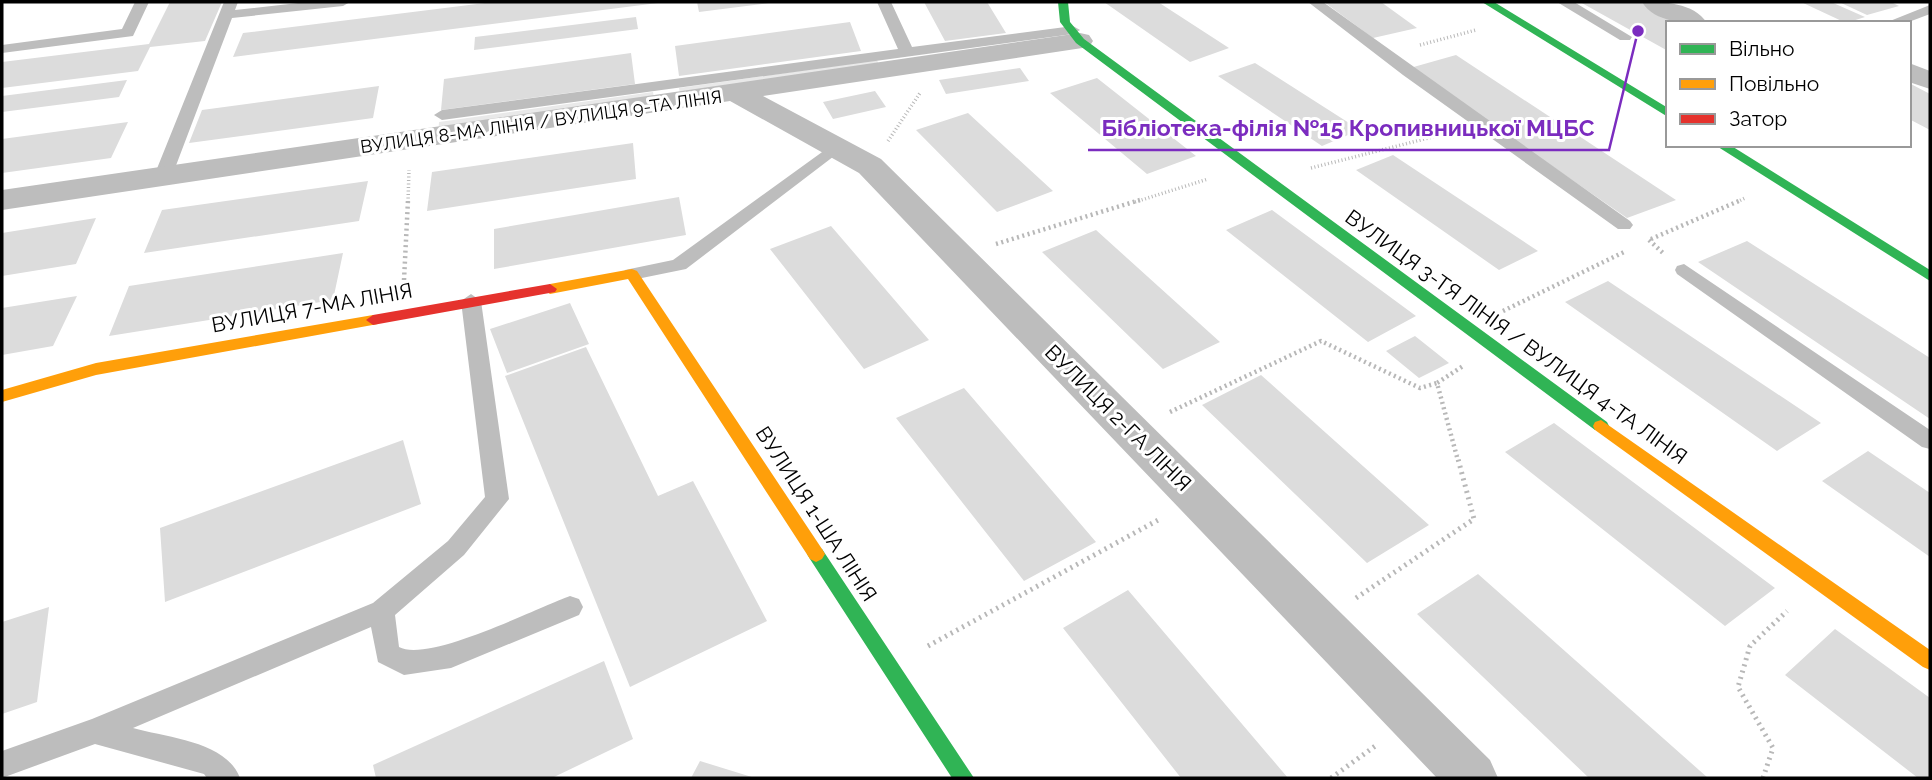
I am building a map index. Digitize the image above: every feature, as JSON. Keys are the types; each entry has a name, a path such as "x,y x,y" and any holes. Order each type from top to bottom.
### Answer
{"street":[{"path":"1063,2 1065,22 1077,35"},
{"path":"1487,2 1666,112"},
{"path":"1654,2 1690,21"},
{"name":"ВУЛИЦЯ 8-МА ЛІНІЯ / ВУЛИЦЯ 9-ТА ЛІНІЯ","path":"2,200 941,63 1077,35"},
{"name":"ВУЛИЦЯ 3-ТЯ ЛІНІЯ / ВУЛИЦЯ 4-ТА ЛІНІЯ","path":"1077,35 1258,173 1493,346 1817,583 1930,661"},
{"path":"1911,72 1930,81"},
{"name":"ВУЛИЦЯ 2-ГА ЛІНІЯ","path":"738,94 870,166 1472,778"},
{"path":"1724,147 1930,276"},
{"name":"ВУЛИЦЯ 7-МА ЛІНІЯ","path":"2,396 96,369 632,274"},
{"name":"ВУЛИЦЯ 1-ША ЛІНІЯ","path":"632,274 964,778"}],"lane":[{"path":"2,48 128,33 142,2"},
{"path":"163,176 228,9 343,2"},
{"path":"884,2 906,51"},
{"path":"1315,2 1624,225"},
{"path":"1564,2 1625,37"},
{"path":"1897,21 1930,9"},
{"path":"442,115 906,51 1077,35"},
{"path":"632,274 679,264 836,147"},
{"path":"1684,270 1930,441"},
{"path":"2,765 95,731 382,611 456,548 498,499 471,301"},
{"path":"382,611 387,654 404,663 451,656 570,607"},
{"path":"95,731 212,763 226,778"}],"path":[{"path":"1385,54 1516,20"},
{"path":"870,166 941,63"},
{"path":"958,256 1216,176 1324,167 1444,134"},
{"path":"402,313 411,140"},
{"path":"1648,240 1781,183"},
{"path":"1519,303 1636,246"},
{"path":"1131,431 1321,341 1420,388 1437,383 1493,346"},
{"path":"1319,624 1474,519 1437,383"},
{"path":"891,667 1197,498"},
{"path":"1763,778 1773,748 1738,687 1750,646 1817,583"},
{"path":"1331,778 1414,718"}],"shaded area":[{"path":"877,60 881,70 681,99 679,88"},
{"path":"653,92 655,103 438,134 439,122"}],"building":[{"path":"170,2 222,2 205,41 150,47 138,71 2,88 2,62 149,44"},
{"path":"493,2 658,3 233,57 243,33"},
{"path":"697,2 769,2 769,3 699,12"},
{"path":"924,2 987,2 1006,33 945,41"},
{"path":"1104,2 1158,2 1229,48 1190,62"},
{"path":"1324,2 1381,2 1417,28 1373,38"},
{"path":"1580,2 1641,2 1676,21 1666,21 1666,50"},
{"path":"1801,2 1831,2 1865,17 1842,21"},
{"path":"1839,2 1891,2 1899,6 1867,15"},
{"path":"636,17 638,29 474,50 475,37"},
{"path":"850,22 861,51 679,76 675,46"},
{"path":"631,53 635,84 441,110 444,79"},
{"path":"1456,55 1676,200 1627,218 1410,68"},
{"path":"1255,63 1360,130 1322,146 1218,76"},
{"path":"1020,68 1029,81 946,94 939,80"},
{"path":"1097,78 1196,156 1147,174 1050,93"},
{"path":"127,80 119,97 2,112 2,96"},
{"path":"1911,84 1930,94 1930,130 1911,120"},
{"path":"379,86 373,118 189,143 202,110"},
{"path":"875,91 886,107 833,119 823,102"},
{"path":"968,113 1053,191 997,212 916,130"},
{"path":"128,122 111,158 2,173 2,139"},
{"path":"633,143 636,179 427,211 432,172"},
{"path":"1393,155 1538,251 1499,270 1356,170"},
{"path":"368,181 359,221 144,253 162,210"},
{"path":"679,197 686,235 494,269 494,229"},
{"path":"1272,210 1416,316 1368,342 1226,230"},
{"path":"96,218 76,264 2,276 2,233"},
{"path":"831,226 929,340 864,369 770,249"},
{"path":"1096,230 1220,342 1163,369 1042,252"},
{"path":"1747,241 1930,358 1930,419 1698,262"},
{"path":"343,253 333,300 109,336 129,286"},
{"path":"1608,281 1821,423 1777,451 1565,302"},
{"path":"77,296 53,346 2,355 2,308"},
{"path":"570,303 589,344 507,373 490,329"},
{"path":"1415,336 1449,363 1419,378 1386,351"},
{"path":"586,347 658,496 693,481 767,621 630,687 505,376"},
{"path":"1261,375 1429,525 1367,563 1202,405"},
{"path":"964,388 1096,542 1024,581 896,418"},
{"path":"1554,423 1775,588 1725,626 1505,452"},
{"path":"403,440 421,504 165,602 160,528"},
{"path":"1868,451 1930,493 1930,557 1822,481"},
{"path":"1478,574 1708,778 1589,778 1417,614"},
{"path":"1128,590 1288,778 1181,778 1063,628"},
{"path":"49,607 37,702 2,714 2,622"},
{"path":"1835,629 1930,698 1930,778 1918,778 1785,675"},
{"path":"604,661 633,739 552,778 376,778 373,765"},
{"path":"700,761 755,778 691,778"}],"traffic: fast":[{"path":"1063,2 1065,22 1080,41 1601,426"},
{"path":"1487,2 1666,112"},
{"path":"1724,147 1930,276"},
{"path":"816,554 964,778"}],"traffic: slow":[{"path":"550,289 632,274 816,554"},
{"path":"2,396 96,369 373,320"},
{"path":"1601,426 1930,661"}],"traffic: jam":[{"path":"373,320 550,289"}],"place":[{"name":"Бібліотека-філія №15 Кропивницької МЦБС","path":"1638,31"}]}
